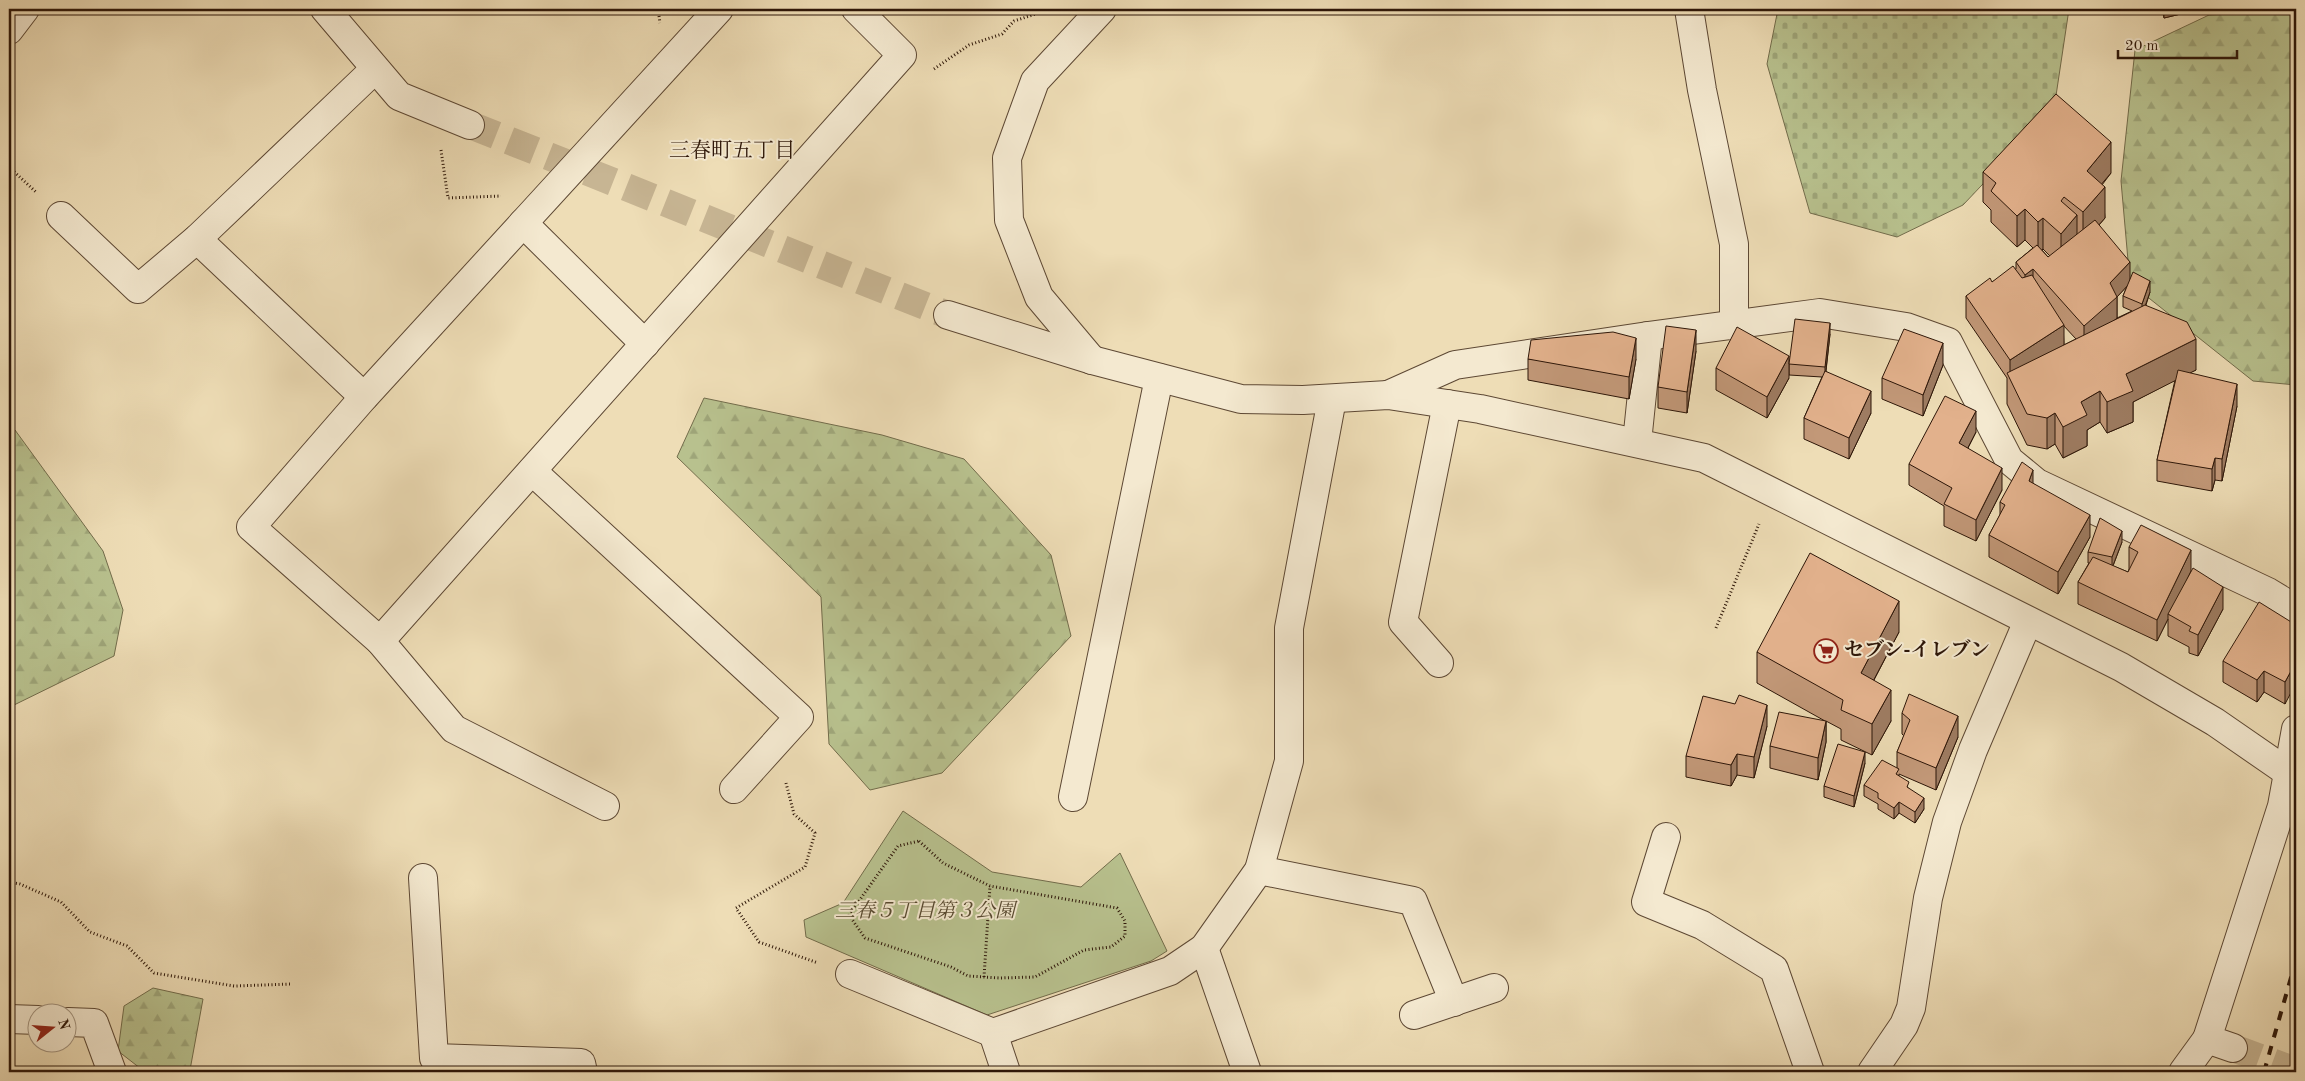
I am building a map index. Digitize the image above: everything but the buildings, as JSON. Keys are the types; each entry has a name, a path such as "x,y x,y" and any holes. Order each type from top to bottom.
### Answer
{"street":[{"path":"9,30 25,9"},
{"path":"324,9 374,70 399,96 470,125"},
{"path":"605,806 454,729 380,641 251,527 364,397 718,9"},
{"path":"380,641 902,55 856,9"},
{"path":"1092,360 1039,297 1009,220 1007,158 1035,81 1102,9"},
{"path":"1689,9 1702,90 1734,244 1734,326"},
{"path":"61,216 138,289 197,240 374,70"},
{"path":"523,222 645,344"},
{"path":"197,240 364,397"},
{"path":"1388,395 1455,365 1820,313 1906,326 1948,342 2009,460 2037,483 2268,592 2296,609"},
{"path":"948,315 1092,360 1241,399 1332,399 1388,395 1446,404 1637,442 1704,458 2121,667 2215,722 2292,775"},
{"path":"1637,442 1648,336"},
{"path":"1073,797 1160,378"},
{"path":"850,974 993,1033 1170,971 1204,948 1258,870 1289,761 1289,628 1332,399"},
{"path":"1439,663 1403,622 1446,404"},
{"path":"532,471 799,717 734,789"},
{"path":"1872,1072 1904,1025 1911,1008 1928,898 1947,822 1972,750 2028,621"},
{"path":"2183,1072 2208,1039 2292,775 2296,729"},
{"path":"1666,837 1646,902 1702,925 1774,969 1810,1072"},
{"path":"1258,870 1413,900 1454,1002"},
{"path":"423,878 434,1058 581,1063 583,1072"},
{"path":"1204,948 1247,1072"},
{"path":"1414,1015 1494,988"},
{"path":"9,1019 28,1020"},
{"path":"78,1022 94,1023 112,1072"},
{"path":"993,1033 1006,1072"},
{"path":"2208,1039 2234,1048"}],"path":[{"path":"927,74 969,45 1002,34 1014,21 1051,9"},
{"path":"435,111 448,198 503,196 523,222"},
{"path":"1716,628 1771,493"},
{"path":"776,743 794,814 815,833 805,867 736,908 759,942 850,974"},
{"path":"919,841 943,863 990,886 1117,908 1125,921 1125,936 1111,947 1084,950 1035,977 984,977 968,976 951,966 865,938 849,915 898,846 919,841"},
{"path":"9,882 20,884 61,902 90,932 127,946 154,973 234,986 291,984"},
{"path":"984,977 990,886"}],"green space":[{"path":"1778,9 2069,9 2054,109 1963,205 1897,237 1810,213 1767,64"},
{"path":"2296,11 2296,385 2253,381 2130,283 2121,181 2135,50 2209,15"},
{"path":"704,398 882,435 964,459 1051,555 1071,636 942,773 870,790 829,744 821,597 677,457"},
{"path":"9,425 15,430 103,551 123,610 114,656 14,705 9,705"},
{"name":"三春５丁目第３公園","path":"903,811 992,872 1081,887 1120,853 1167,951 1151,961 987,1015 806,937 804,920 843,903"},
{"path":"153,988 203,999 190,1070 194,1072 145,1072 118,1051 124,1006"}],"tunnel":[{"path":"470,125 948,315"},
{"path":"2233,1048 2296,1071"}],"railway":[{"path":"2264,1072 2296,960"}],"place":[{"name":"セブン-イレブン","path":"1826,651"}],"district":[{"name":"三春町五丁目","path":"732,151"}]}
